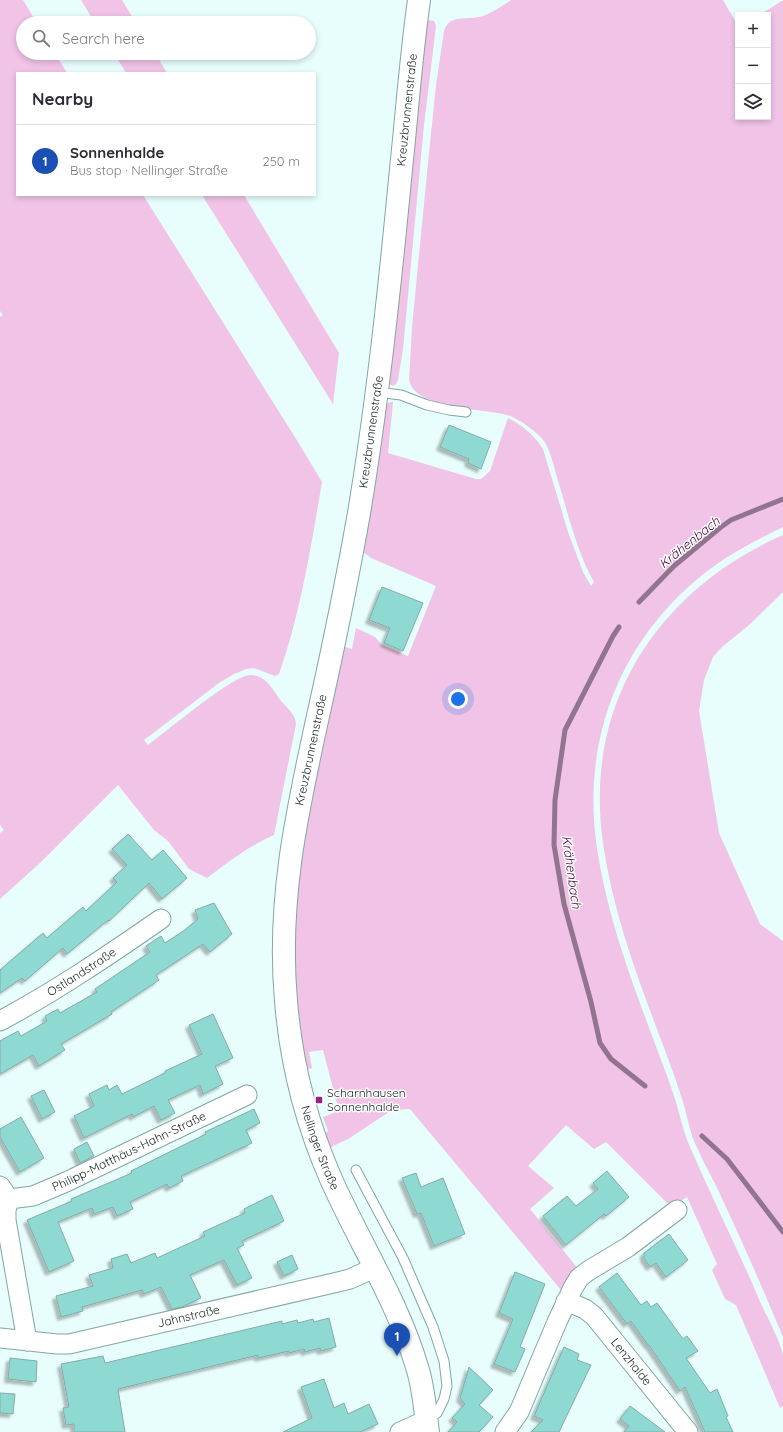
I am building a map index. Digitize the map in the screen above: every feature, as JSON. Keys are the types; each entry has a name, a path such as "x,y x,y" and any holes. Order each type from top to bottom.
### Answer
{"main road":[{"name":"Kreuzbrunnenstraße","path":"290,859 304,779 351,559 366,468 386,322 418,0"},
{"name":"Nellinger Straße","path":"290,859 283,920 283,962 287,1015 297,1078 307,1114 324,1162 392,1304 415,1358 423,1389 427,1426"}],"street":[{"name":"Ostlandstraße","path":"0,1021 100,961 161,919"},
{"name":"Philipp-Matthäus-Hahn-Straße","path":"4,1192 33,1196 66,1182 247,1095"},
{"path":"4,1192 6,1220 27,1341"},
{"path":"505,1432 519,1412 566,1301 576,1282 583,1274 628,1247 677,1210"},
{"name":"Jahnstraße","path":"0,1338 57,1344 75,1342 345,1280 374,1268"},
{"name":"Lenzhalde","path":"566,1301 585,1309 594,1316 688,1432"},
{"path":"400,1432 427,1426"}],"lane":[{"path":"377,392 401,395 427,405 466,412"},
{"path":"356,1170 403,1258 432,1327 444,1361 447,1386 444,1399 437,1413 427,1426"}],"shaded area":[{"path":"0,0 23,0 33,16 16,16 16,60 59,60 66,72 16,72 16,196 144,196 322,482 299,603 287,651 279,674 275,676 254,668 246,669 234,674 219,683 144,740 148,745 199,705 229,684 241,677 250,675 255,675 267,682 294,716 296,724 274,835 247,849 207,878 189,869 168,841 154,830 118,785 41,862 0,899 0,833 4,830 0,825 0,317 3,315 0,311"},
{"path":"81,0 122,0 132,16 91,16"},
{"path":"511,0 723,0 735,21 735,120 771,120 771,12 765,12 783,0 783,527 747,545 714,566 683,592 656,621 634,653 616,687 604,723 596,761 593,801 596,841 605,891 618,939 642,1010 677,1105 683,1129 782,1351 783,1406 780,1408 736,1305 725,1299 712,1270 717,1264 687,1197 671,1207 606,1142 594,1149 566,1125 528,1166 554,1188 530,1209 579,1270 570,1278 561,1290 410,1109 392,1110 348,1139 329,1148 324,1134 328,1131 323,1117 339,1111 323,1050 309,1052 312,1068 305,1070 294,995 296,878 342,646 352,649 356,628 375,637 382,645 408,656 436,586 371,558 363,552 385,406 388,403 393,402 388,453 476,479 481,479 490,471 508,418 527,431 536,439 543,449 568,532 583,572 591,586 594,582 578,547 552,459 542,438 526,425 510,416 451,406 424,397 414,390 409,380 412,327 427,173 436,85 444,31 447,25 455,20 483,16"},
{"path":"427,21 434,21 436,26 424,125 403,349 398,380 393,386 389,384"},
{"path":"118,60 159,60 166,72 125,72"},
{"path":"203,196 245,196 339,353 333,404"},
{"path":"783,535 783,592 749,625 722,647 713,657 704,680 699,711 719,833 760,924 783,941 783,1337 736,1229 692,1136 677,1083 627,946 607,869 603,843 600,792 605,744 618,699 639,658 666,620 699,587 739,558"}],"building":[{"path":"449,425 491,442 481,469 468,463 469,459 440,447"},
{"path":"382,587 423,603 403,651 384,643 390,628 369,620"},
{"path":"128,834 152,860 163,850 187,878 162,899 149,883 109,921 108,920 67,954 63,948 25,981 22,978 0,993 0,970 43,933 47,938 83,907 86,911 117,882 113,878 127,865 112,849"},
{"path":"214,903 232,934 210,952 203,944 156,975 159,980 111,1012 112,1014 61,1044 65,1050 39,1066 33,1055 0,1074 0,1041 18,1031 21,1036 47,1021 45,1016 58,1009 60,1013 97,992 95,989 150,952 146,946 161,936 165,943 185,930 198,919 195,910"},
{"path":"213,1014 233,1058 215,1066 223,1084 203,1094 200,1085 168,1100 175,1113 161,1120 154,1106 133,1117 132,1114 84,1138 74,1116 94,1106 89,1094 107,1085 109,1090 117,1085 122,1094 165,1073 165,1071 202,1054 189,1025"},
{"path":"44,1090 55,1112 42,1119 31,1096"},
{"path":"254,1109 260,1123 246,1130 252,1143 181,1176 183,1181 169,1188 167,1184 130,1202 133,1209 117,1216 113,1207 94,1214 92,1208 58,1222 74,1261 49,1272 27,1220 132,1173 131,1171 206,1134 205,1132"},
{"path":"21,1117 44,1158 20,1172 0,1137 0,1129"},
{"path":"87,1142 94,1156 80,1163 74,1149"},
{"path":"607,1171 629,1197 606,1216 604,1214 566,1245 543,1216 567,1196 576,1206 598,1189 593,1183"},
{"path":"416,1173 421,1187 443,1178 465,1234 434,1246 421,1213 417,1214 402,1178"},
{"path":"272,1195 284,1221 242,1241 244,1245 237,1248 252,1278 237,1285 224,1260 190,1275 201,1298 182,1307 172,1309 161,1287 144,1294 142,1290 82,1307 83,1311 61,1317 56,1296 93,1286 89,1275 113,1268 111,1259 127,1254 131,1263 155,1253 157,1258 205,1236 203,1232 245,1213 244,1209"},
{"path":"669,1234 688,1260 666,1277 656,1263 650,1267 644,1258 644,1253"},
{"path":"292,1255 298,1269 284,1276 277,1262"},
{"path":"515,1272 545,1284 520,1347 525,1349 515,1372 494,1364 513,1319 499,1313"},
{"path":"617,1273 641,1305 647,1301 651,1307 657,1303 683,1339 687,1336 698,1351 686,1358 710,1393 717,1389 728,1416 726,1417 733,1432 705,1432 685,1387 680,1391 631,1321 627,1324 599,1287"},
{"path":"329,1318 336,1347 321,1351 320,1348 305,1352 304,1349 289,1353 289,1351 258,1358 258,1355 118,1389 125,1432 74,1432 74,1424 66,1425 63,1408 69,1407 61,1364 103,1356 105,1363 282,1321 282,1324 297,1320 298,1323 313,1319 314,1322"},
{"path":"564,1347 579,1354 577,1360 591,1365 559,1432 531,1432 543,1420 534,1416"},
{"path":"10,1358 37,1361 36,1382 8,1379"},
{"path":"469,1367 493,1390 479,1405 493,1417 479,1432 448,1432 457,1422 452,1418 465,1404 460,1398"},
{"path":"324,1379 334,1408 344,1403 348,1414 369,1404 378,1424 360,1432 283,1432 312,1418 301,1387"},
{"path":"0,1393 15,1394 13,1414 0,1413"},
{"path":"630,1406 665,1432 624,1432 629,1426 620,1419"}],"waterway":[{"name":"Krähenbach","path":"639,602 674,566 721,527 731,520 783,499"},
{"name":"Krähenbach","path":"619,627 565,730 555,800 554,845 564,904 591,1002 600,1043 611,1059 645,1086"},
{"name":"Krähenbach","path":"702,1136 727,1159 783,1232"}],"place":[{"name":"Scharnhausen Sonnenhalde","path":"319,1100"},
{"name":"Sonnenhalde","path":"397,1356"}]}
